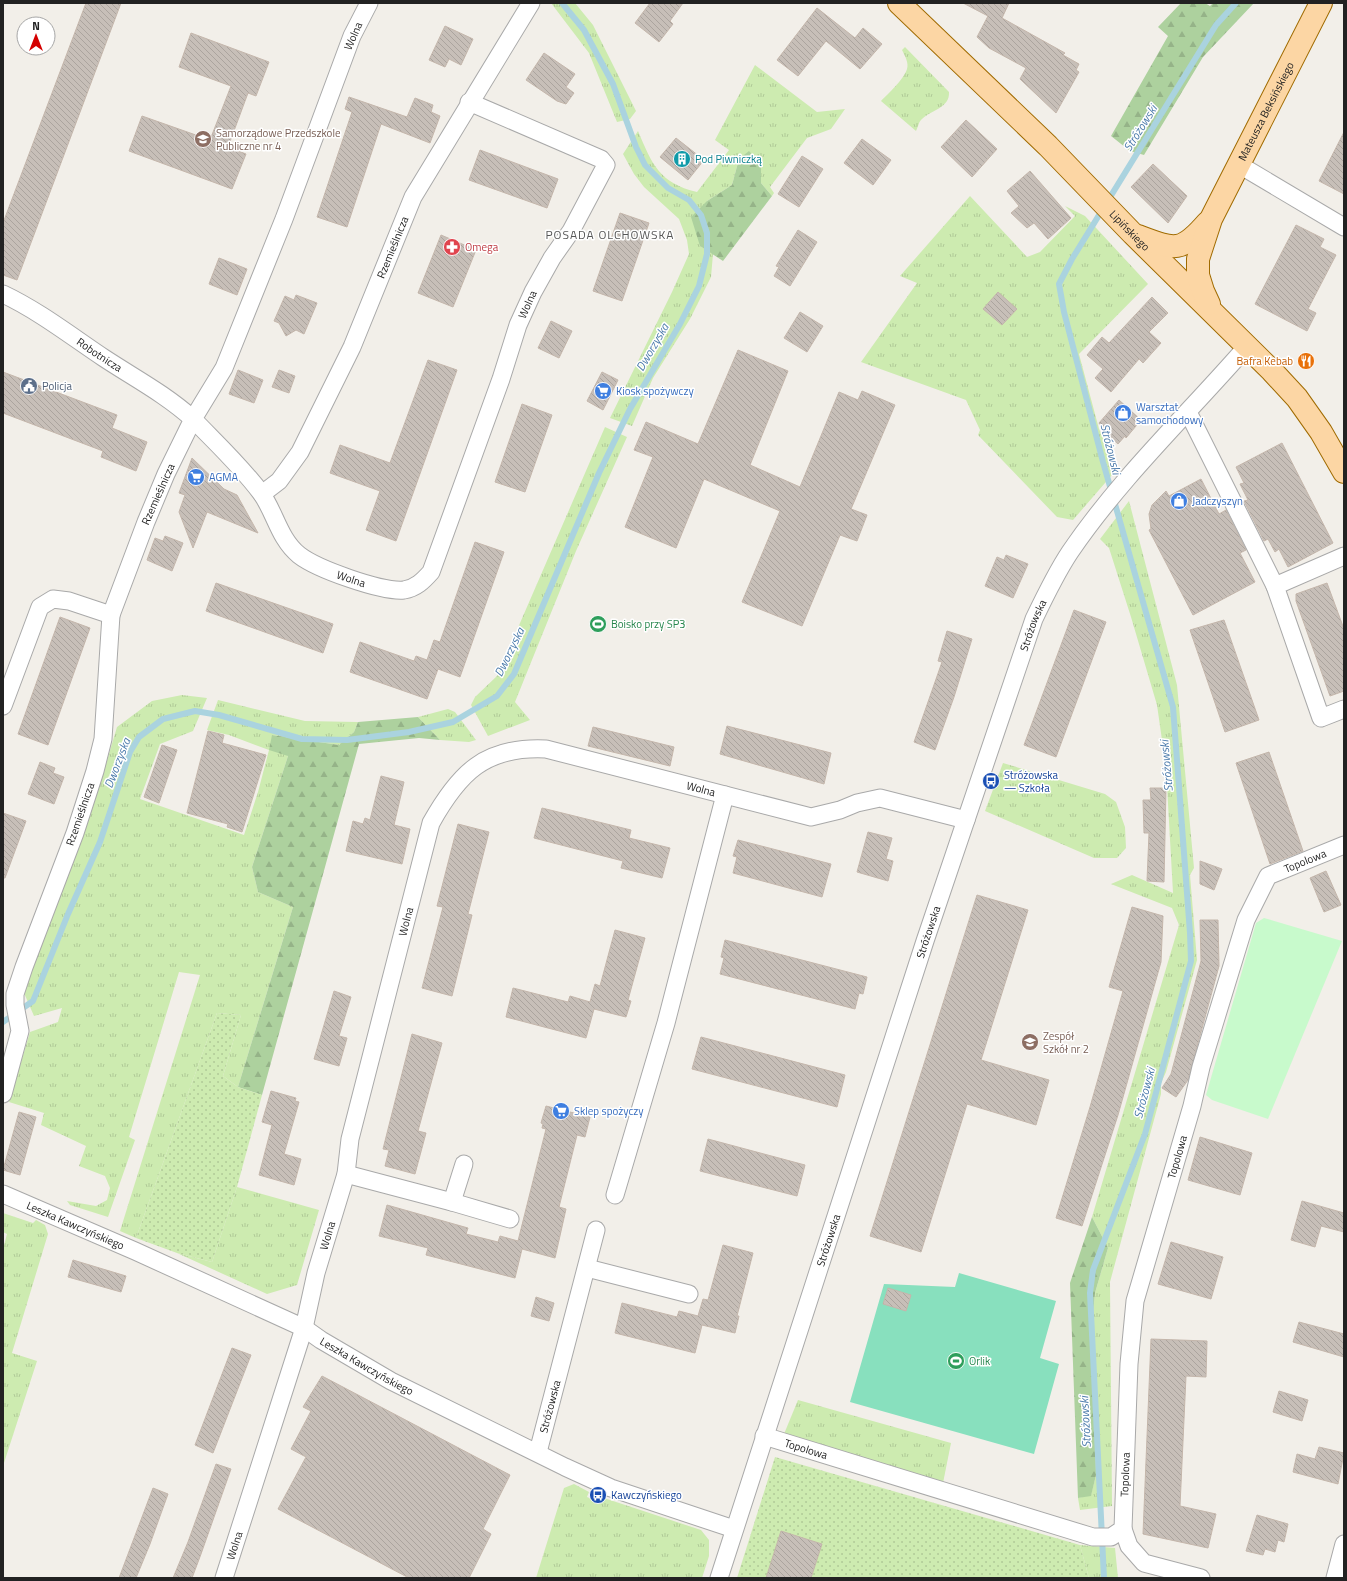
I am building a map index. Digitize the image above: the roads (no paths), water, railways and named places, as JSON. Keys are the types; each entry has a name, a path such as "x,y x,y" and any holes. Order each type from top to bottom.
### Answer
{"main road":[{"name":"Lipińskiego","path":"899,3 1048,146 1128,229 1248,346 1296,398 1321,432 1344,472"},
{"name":"Mateusza Beksińskiego","path":"1213,313 1202,290 1198,275 1198,259 1211,219 1321,3"},
{"name":"Mateusza Beksińskiego","path":"1128,229 1172,246 1184,244 1193,240 1211,219"}],"street":[{"name":"Wolna","path":"369,3 352,36 284,219 224,368 193,419 237,463 262,494 286,541 299,555 335,573 386,590 405,590 418,586 432,572 501,379 518,326 533,292 552,258 571,231 606,165 601,159 469,102"},
{"name":"Rzemieślnicza","path":"262,494 279,481 300,452 352,347 412,197 531,3"},
{"path":"1238,164 1344,227"},
{"name":"Robotnicza","path":"3,294 22,303 171,400 193,419"},
{"name":"Stróżowska","path":"719,1578 925,940 1034,619 1051,584 1069,553 1103,508 1119,488 1248,346"},
{"path":"1188,412 1275,586 1321,718 1344,709"},
{"name":"Rzemieślnicza","path":"3,1094 20,1031 20,1023 9,1005 15,994 74,833 95,771 103,739 111,615 148,515 193,419"},
{"path":"1275,586 1344,556"},
{"path":"3,706 40,607 53,599 69,601 111,615"},
{"name":"Wolna","path":"224,1578 304,1328 316,1273 346,1174 350,1139 431,823 443,801 464,774 493,756 507,751 527,748 546,749 811,817 840,810 857,802 880,798 966,820"},
{"path":"615,1195 666,1023 725,795"},
{"name":"Topolowa","path":"1201,1578 1144,1563 1117,1533 1135,1301 1144,1265 1192,1106 1201,1067 1246,920 1268,876 1344,845"},
{"path":"452,1202 464,1164"},
{"path":"346,1174 510,1218"},
{"name":"Leszka Kawczyńskiego","path":"3,1194 134,1251 304,1328 321,1340 391,1381 611,1488 734,1529"},
{"name":"Stróżowska","path":"538,1452 596,1230"},
{"path":"587,1268 688,1294"},
{"name":"Topolowa","path":"764,1436 1093,1537 1117,1533"},
{"path":"1335,1578 1344,1544"}],"waterway":[{"name":"Dworzyska","path":"3,1022 33,1001 68,914 100,842 130,752 139,737 163,719 195,711 219,715 302,739 347,740 409,732 453,722 497,696 514,674 599,473 630,409 680,324 699,286 707,254 707,233 701,215 689,200 668,188 645,165 636,147 613,84 584,30 562,3"},
{"name":"Stróżowski","path":"1104,1578 1090,1293 1093,1270 1145,1134 1191,961 1173,707 1103,462 1064,312 1059,284 1072,259 1216,25 1236,3"}],"place":[{"name":"Samorządowe Przedszkole Publiczne nr 4","path":"203,139"},
{"name":"Pod Piwniczką","path":"682,159"},
{"name":"Omega","path":"452,247"},
{"name":"Bafra Kebab","path":"1306,361"},
{"name":"Policja","path":"29,386"},
{"name":"Kiosk spożywczy","path":"603,391"},
{"name":"Warsztat samochodowy","path":"1123,413"},
{"name":"AGMA","path":"196,477"},
{"name":"Jadczyszyn","path":"1179,501"},
{"name":"Boisko przy SP3","path":"598,624"},
{"name":"Stróżowska — Szkoła","path":"991,781"},
{"name":"Zespół Szkół nr 2","path":"1030,1042"},
{"name":"Sklep spożyczy","path":"561,1111"},
{"name":"Orlik","path":"956,1361"},
{"name":"Kawczyńskiego","path":"598,1495"}],"district":[{"name":"POSADA OLCHOWSKA","path":"610,234"}]}
